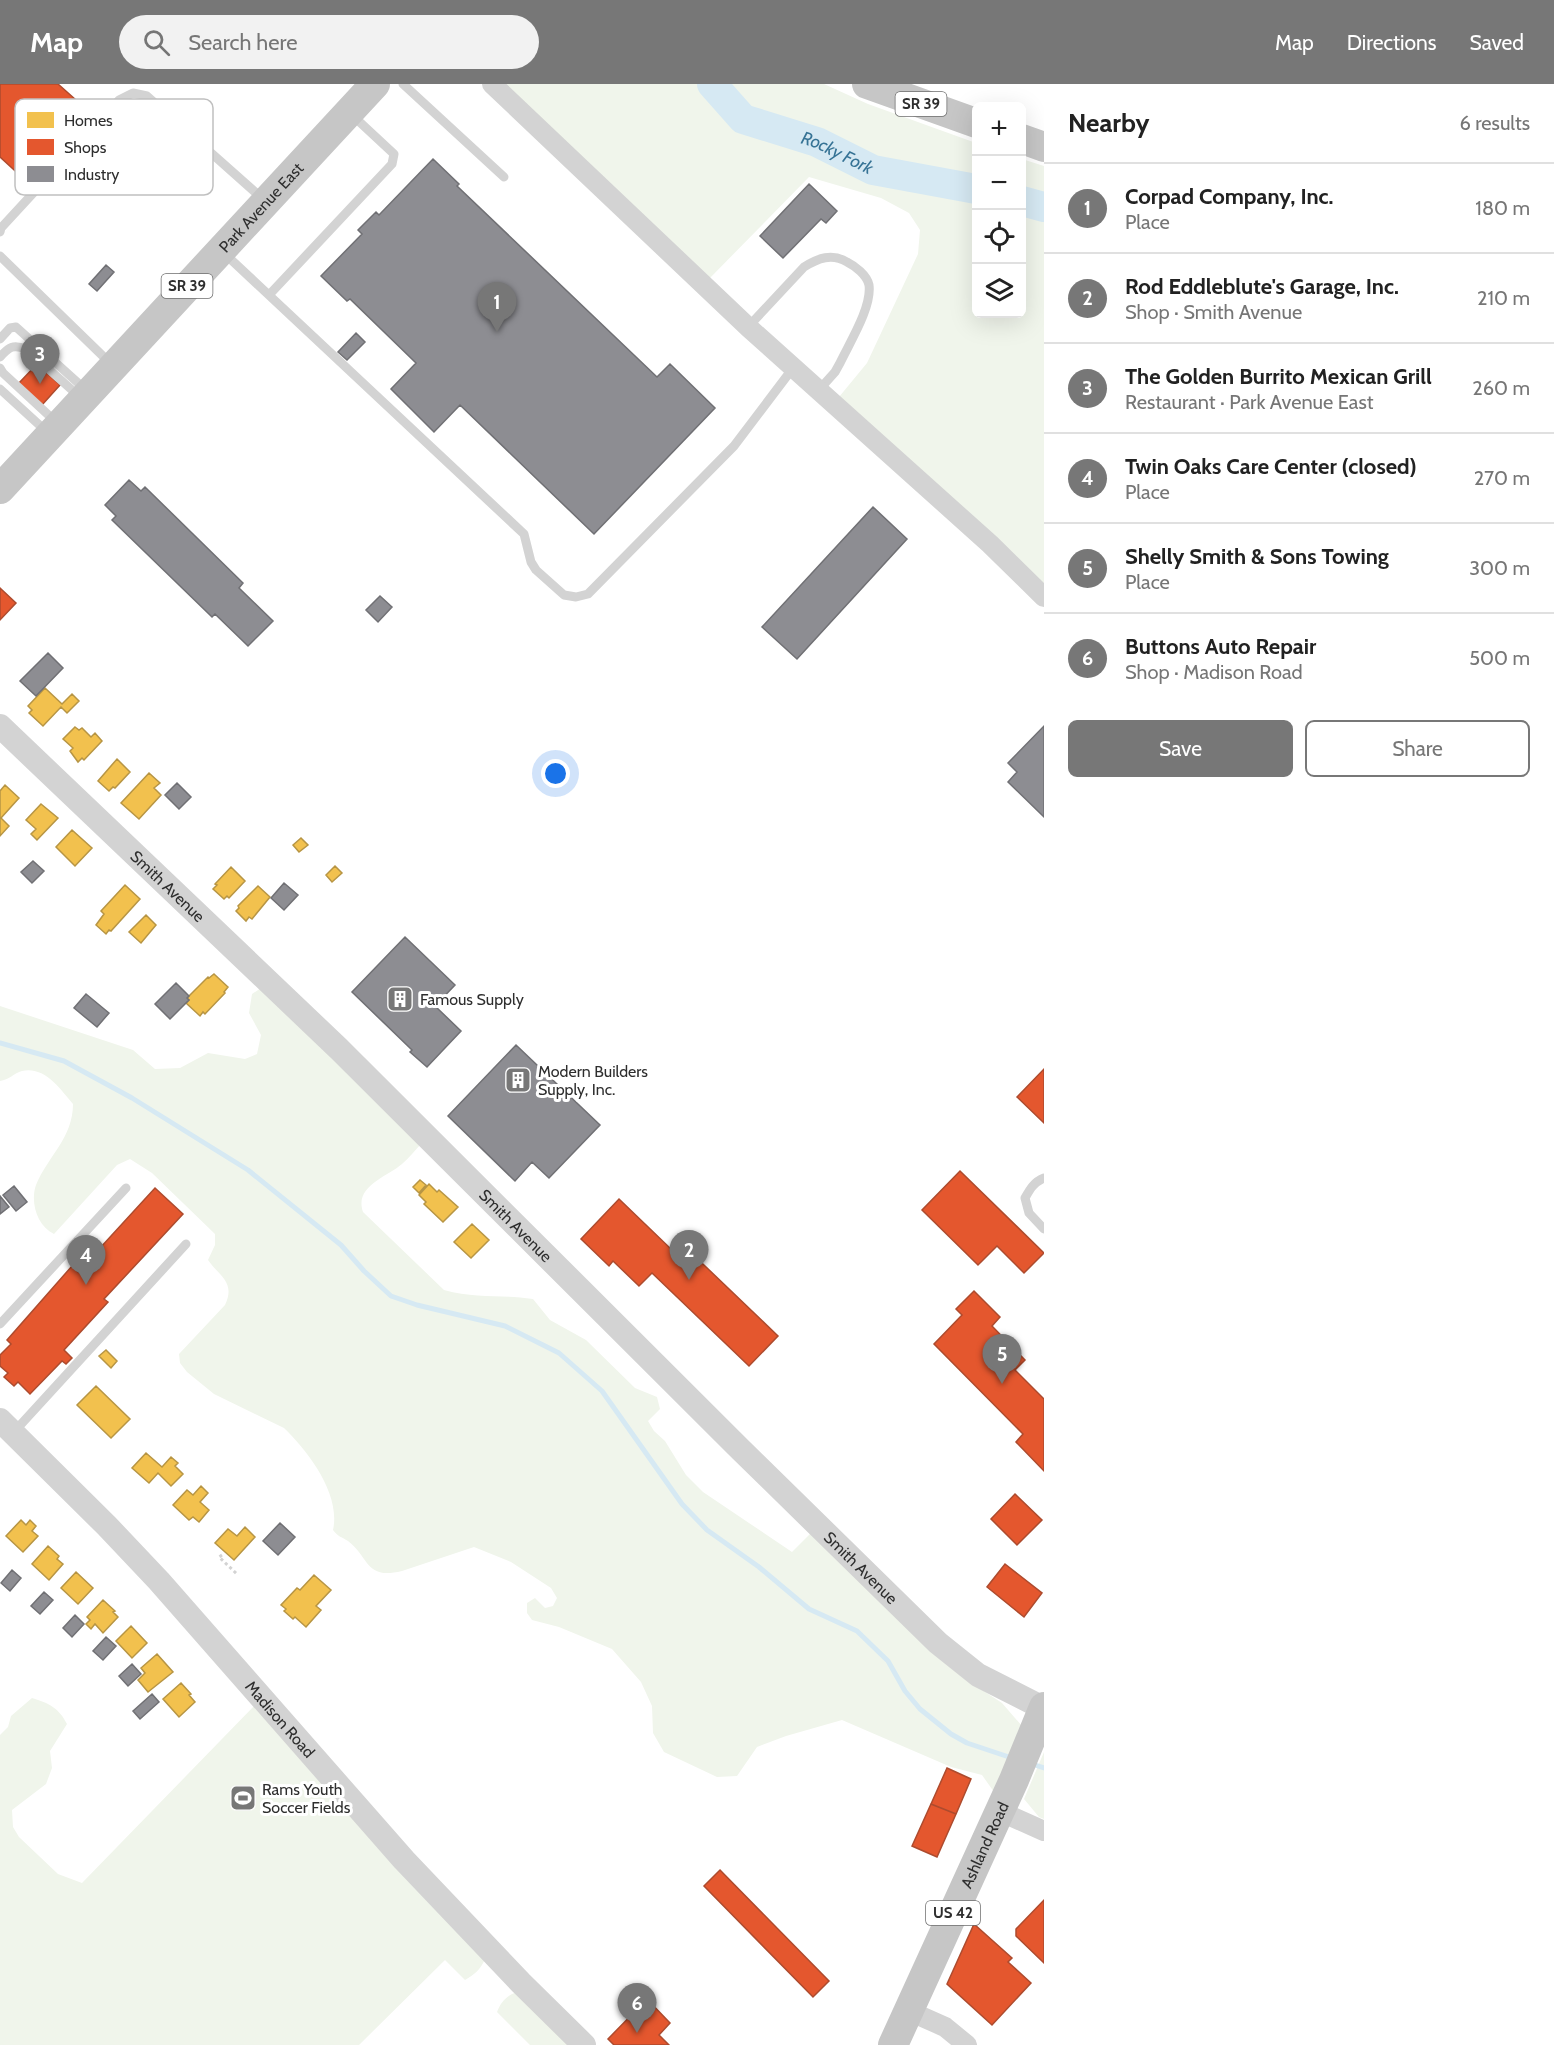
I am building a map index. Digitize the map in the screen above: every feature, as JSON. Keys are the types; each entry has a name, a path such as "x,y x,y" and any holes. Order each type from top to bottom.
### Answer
{"main road":[{"name":"Park Avenue East","path":"0,489 375,84"},
{"name":"SR 39","path":"867,84 972,122"},
{"path":"1026,140 1044,147"},
{"name":"Ashland Road","path":"893,2045 1014,1780 1044,1708"}],"street":[{"path":"492,84 748,327 990,544 1044,597"},
{"name":"Smith Avenue","path":"2,734 339,1049 733,1443 938,1643 978,1675 1044,1708"},
{"name":"Madison Road","path":"6,1426 159,1581 404,1860 513,1975 584,2045"},
{"path":"999,1812 1044,1831"},
{"path":"909,2011 945,2027 967,2045"}],"lane":[{"path":"404,84 504,177"},
{"path":"121,99 134,93 150,99"},
{"path":"269,295 392,164 394,154 349,112"},
{"path":"213,155 265,202"},
{"path":"0,232 1,228 31,195"},
{"path":"221,250 524,534 531,562 536,570 564,595 576,597 588,594 734,446 793,368"},
{"path":"0,256 114,366"},
{"path":"748,327 804,267 813,261 829,256 837,257 848,262 864,275 869,284 867,304 835,372 818,391"},
{"path":"0,339 10,328 16,327 86,396"},
{"path":"0,357 9,347 18,346 26,349 86,396"},
{"path":"0,368 55,430"},
{"path":"0,389 55,430"},
{"path":"1044,1178 1037,1181 1025,1198 1029,1213 1044,1228"},
{"path":"0,1324 126,1188"},
{"path":"6,1426 186,1244"}],"path":[{"path":"222,1555 219,1557 238,1575"}],"shaded area":[{"path":"503,84 824,84 868,104 972,142 972,318 1026,318 1026,160 1044,166 1044,588 839,397 867,363 918,254 920,230 909,213 881,198 809,177 709,279"},
{"path":"261,988 422,1143 402,1164 367,1189 361,1203 363,1212 444,1290 533,1299 550,1320 586,1340 635,1388 657,1397 660,1409 648,1421 654,1431 665,1441 686,1475 703,1492 792,1552 813,1531 970,1682 1002,1703 1022,1726 994,1792 982,1775 951,1767 842,1720 757,1747 737,1776 717,1777 664,1752 653,1733 652,1706 641,1682 612,1649 559,1627 532,1620 527,1613 527,1603 535,1598 545,1608 553,1606 557,1598 551,1588 511,1562 474,1547 402,1571 390,1573 374,1570 348,1541 338,1536 333,1530 332,1502 327,1488 312,1461 284,1428 214,1394 187,1372 180,1363 179,1354 225,1305 229,1291 225,1280 208,1260 215,1245 215,1234 152,1173 130,1159 117,1165 54,1234 43,1225 36,1213 34,1192 41,1175 69,1127 73,1104 51,1080 38,1072 22,1071 0,1081 0,1006 133,1050 155,1069 180,1068 208,1053 245,1059 257,1054 261,1035 249,1013 252,994"},
{"name":"Rams Youth Soccer Fields","path":"32,1698 53,1707 67,1724 50,1751 52,1768 46,1784 12,1810 13,1827 19,1837 58,1874 82,1883 255,1705 485,1959 483,1963 465,1980 445,1960 359,2045 0,2045 0,1735 8,1727 11,1716"},
{"path":"1044,1752 1044,1819 1039,1817 1024,1799"},
{"path":"517,1992 570,2045 530,2045 497,2012 504,2000"}],"building: Homes":[{"path":"45,688 62,704 72,694 79,701 67,713 61,707 43,726 29,713 32,710 28,706"},
{"path":"75,727 79,730 82,728 91,737 95,733 102,741 84,760 82,758 78,762 70,751 73,748 63,739"},
{"path":"117,759 130,772 115,788 109,791 98,781"},
{"path":"149,773 160,783 154,788 161,795 139,819 121,803"},
{"path":"5,785 19,798 1,818 9,826 0,836 0,791"},
{"path":"41,804 58,818 37,840 31,834 36,829 26,820"},
{"path":"72,830 92,848 75,866 56,847"},
{"path":"301,838 308,845 299,852 293,845"},
{"path":"335,866 342,873 332,882 326,875"},
{"path":"231,867 245,881 229,898 227,896 224,899 213,889"},
{"path":"125,885 140,899 106,934 96,925 104,914 101,911"},
{"path":"258,886 270,897 252,919 249,917 246,921 236,911 238,906"},
{"path":"146,915 156,925 141,943 129,932"},
{"path":"214,974 228,987 205,1014 203,1012 200,1016 186,1003 189,1000 187,998"},
{"path":"420,1180 426,1185 419,1193 413,1187"},
{"path":"429,1184 458,1207 443,1222 424,1204 426,1202 419,1195"},
{"path":"472,1224 489,1240 471,1258 454,1242"},
{"path":"106,1350 117,1361 111,1368 99,1356"},
{"path":"96,1386 130,1419 111,1438 77,1405"},
{"path":"146,1453 162,1467 171,1457 178,1463 175,1466 183,1474 171,1486 158,1473 149,1483 132,1468"},
{"path":"201,1486 208,1493 200,1502 209,1510 199,1522 193,1517 189,1520 173,1505 187,1490 193,1495"},
{"path":"21,1520 26,1525 30,1520 36,1526 32,1531 38,1536 23,1552 6,1536"},
{"path":"245,1527 255,1537 234,1560 215,1543 228,1529 237,1536"},
{"path":"48,1546 59,1556 57,1559 63,1564 49,1580 32,1564"},
{"path":"76,1572 93,1588 78,1604 61,1588"},
{"path":"314,1575 331,1590 316,1606 321,1610 306,1627 295,1617 293,1619 281,1605 297,1588 300,1590"},
{"path":"103,1600 118,1617 103,1633 95,1624 91,1629 86,1624 90,1620 87,1617"},
{"path":"131,1626 147,1643 132,1658 116,1641"},
{"path":"157,1654 173,1672 148,1692 138,1680 145,1673 141,1668"},
{"path":"181,1683 195,1702 179,1717 163,1699"}],"building: Shops":[{"path":"0,84 58,84 75,99 15,99 15,171 0,157"},
{"path":"37,364 60,385 42,405 19,383"},
{"path":"0,588 16,603 0,620"},
{"path":"1044,1069 1044,1123 1017,1097"},
{"path":"960,1171 1044,1253 1024,1273 997,1246 978,1265 922,1210"},
{"path":"155,1188 183,1214 104,1299 108,1302 64,1350 72,1358 66,1364 62,1361 30,1394 18,1382 14,1386 4,1377 8,1373 0,1366 0,1355 11,1344 7,1340 72,1266 78,1272"},
{"path":"619,1199 673,1251 681,1243 778,1336 749,1366 652,1273 639,1286 613,1261 609,1266 581,1239"},
{"path":"974,1291 1000,1317 992,1326 1025,1360 1015,1370 1044,1399 1044,1471 1016,1442 1023,1434 934,1344 962,1315 956,1309"},
{"path":"1015,1494 1042,1520 1017,1545 991,1519"},
{"path":"1005,1564 1042,1593 1024,1617 987,1587"},
{"path":"947,1768 971,1779 956,1814 931,1804"},
{"path":"931,1804 956,1814 937,1857 912,1846"},
{"path":"720,1870 829,1981 813,1997 704,1886"},
{"path":"1044,1900 1044,1963 1016,1936 1016,1929"},
{"path":"974,1924 1012,1958 1008,1962 1031,1983 992,2025 947,1984"},
{"path":"647,1999 670,2023 659,2035 669,2045 614,2045 608,2039"}],"building: Industry":[{"path":"433,159 459,184 457,186 657,377 670,364 715,408 594,534 460,405 434,432 391,389 416,363 350,299 347,301 321,276 362,234 358,230 376,212 379,215"},
{"path":"809,184 837,211 826,223 821,219 783,258 760,236"},
{"path":"106,265 114,272 97,291 89,284"},
{"path":"356,333 365,342 347,360 338,352"},
{"path":"129,480 141,491 145,487 243,583 239,588 273,621 248,646 215,614 212,617 112,520 116,516 105,505"},
{"path":"873,507 907,539 797,659 762,627"},
{"path":"380,596 392,607 378,622 366,610"},
{"path":"48,653 63,668 36,696 20,681"},
{"path":"1044,726 1044,817 1008,782 1017,772 1008,763"},
{"path":"177,783 191,797 179,809 165,795"},
{"path":"33,861 44,871 32,883 21,872"},
{"path":"284,883 298,895 284,910 271,898"},
{"name":"Famous Supply","path":"405,937 455,985 435,1006 461,1031 427,1067 352,992"},
{"path":"176,983 189,996 187,998 189,1000 170,1019 155,1004"},
{"path":"86,994 109,1013 97,1027 74,1008"},
{"name":"Modern Builders Supply, Inc.","path":"516,1045 600,1125 549,1178 532,1162 515,1181 448,1116"},
{"path":"14,1186 27,1202 16,1211 3,1195"},
{"path":"0,1196 9,1207 0,1214"},
{"path":"280,1523 295,1537 278,1555 263,1541"},
{"path":"12,1570 21,1578 10,1591 1,1583"},
{"path":"44,1592 53,1600 40,1614 31,1606"},
{"path":"75,1615 84,1624 72,1637 63,1628"},
{"path":"106,1637 116,1646 103,1660 93,1651"},
{"path":"132,1664 141,1674 128,1686 119,1676"},
{"path":"152,1694 159,1702 140,1719 133,1711"}],"waterway":[{"name":"Rocky Fork","path":"712,84 743,119 817,142 873,170 972,188"},
{"name":"Rocky Fork","path":"1026,202 1044,207"},
{"path":"0,1043 64,1061 132,1098 248,1170 341,1245 391,1296 417,1305 505,1326 559,1353 602,1391 682,1504 707,1530 759,1567 809,1609 857,1631 888,1661 905,1691 920,1709 951,1734 967,1743 1012,1758"},
{"path":"1032,1764 1044,1768"}],"place":[{"name":"Corpad Company, Inc.","path":"497,332"},
{"name":"The Golden Burrito Mexican Grill","path":"40,384"},
{"name":"Famous Supply","path":"400,999"},
{"name":"Modern Builders Supply, Inc.","path":"518,1080"},
{"name":"Rod Eddleblute's Garage, Inc.","path":"689,1280"},
{"name":"Twin Oaks Care Center (closed)","path":"86,1285"},
{"name":"Shelly Smith & Sons Towing","path":"1002,1384"},
{"name":"Rams Youth Soccer Fields","path":"243,1798"},
{"name":"Buttons Auto Repair","path":"637,2033"}]}
